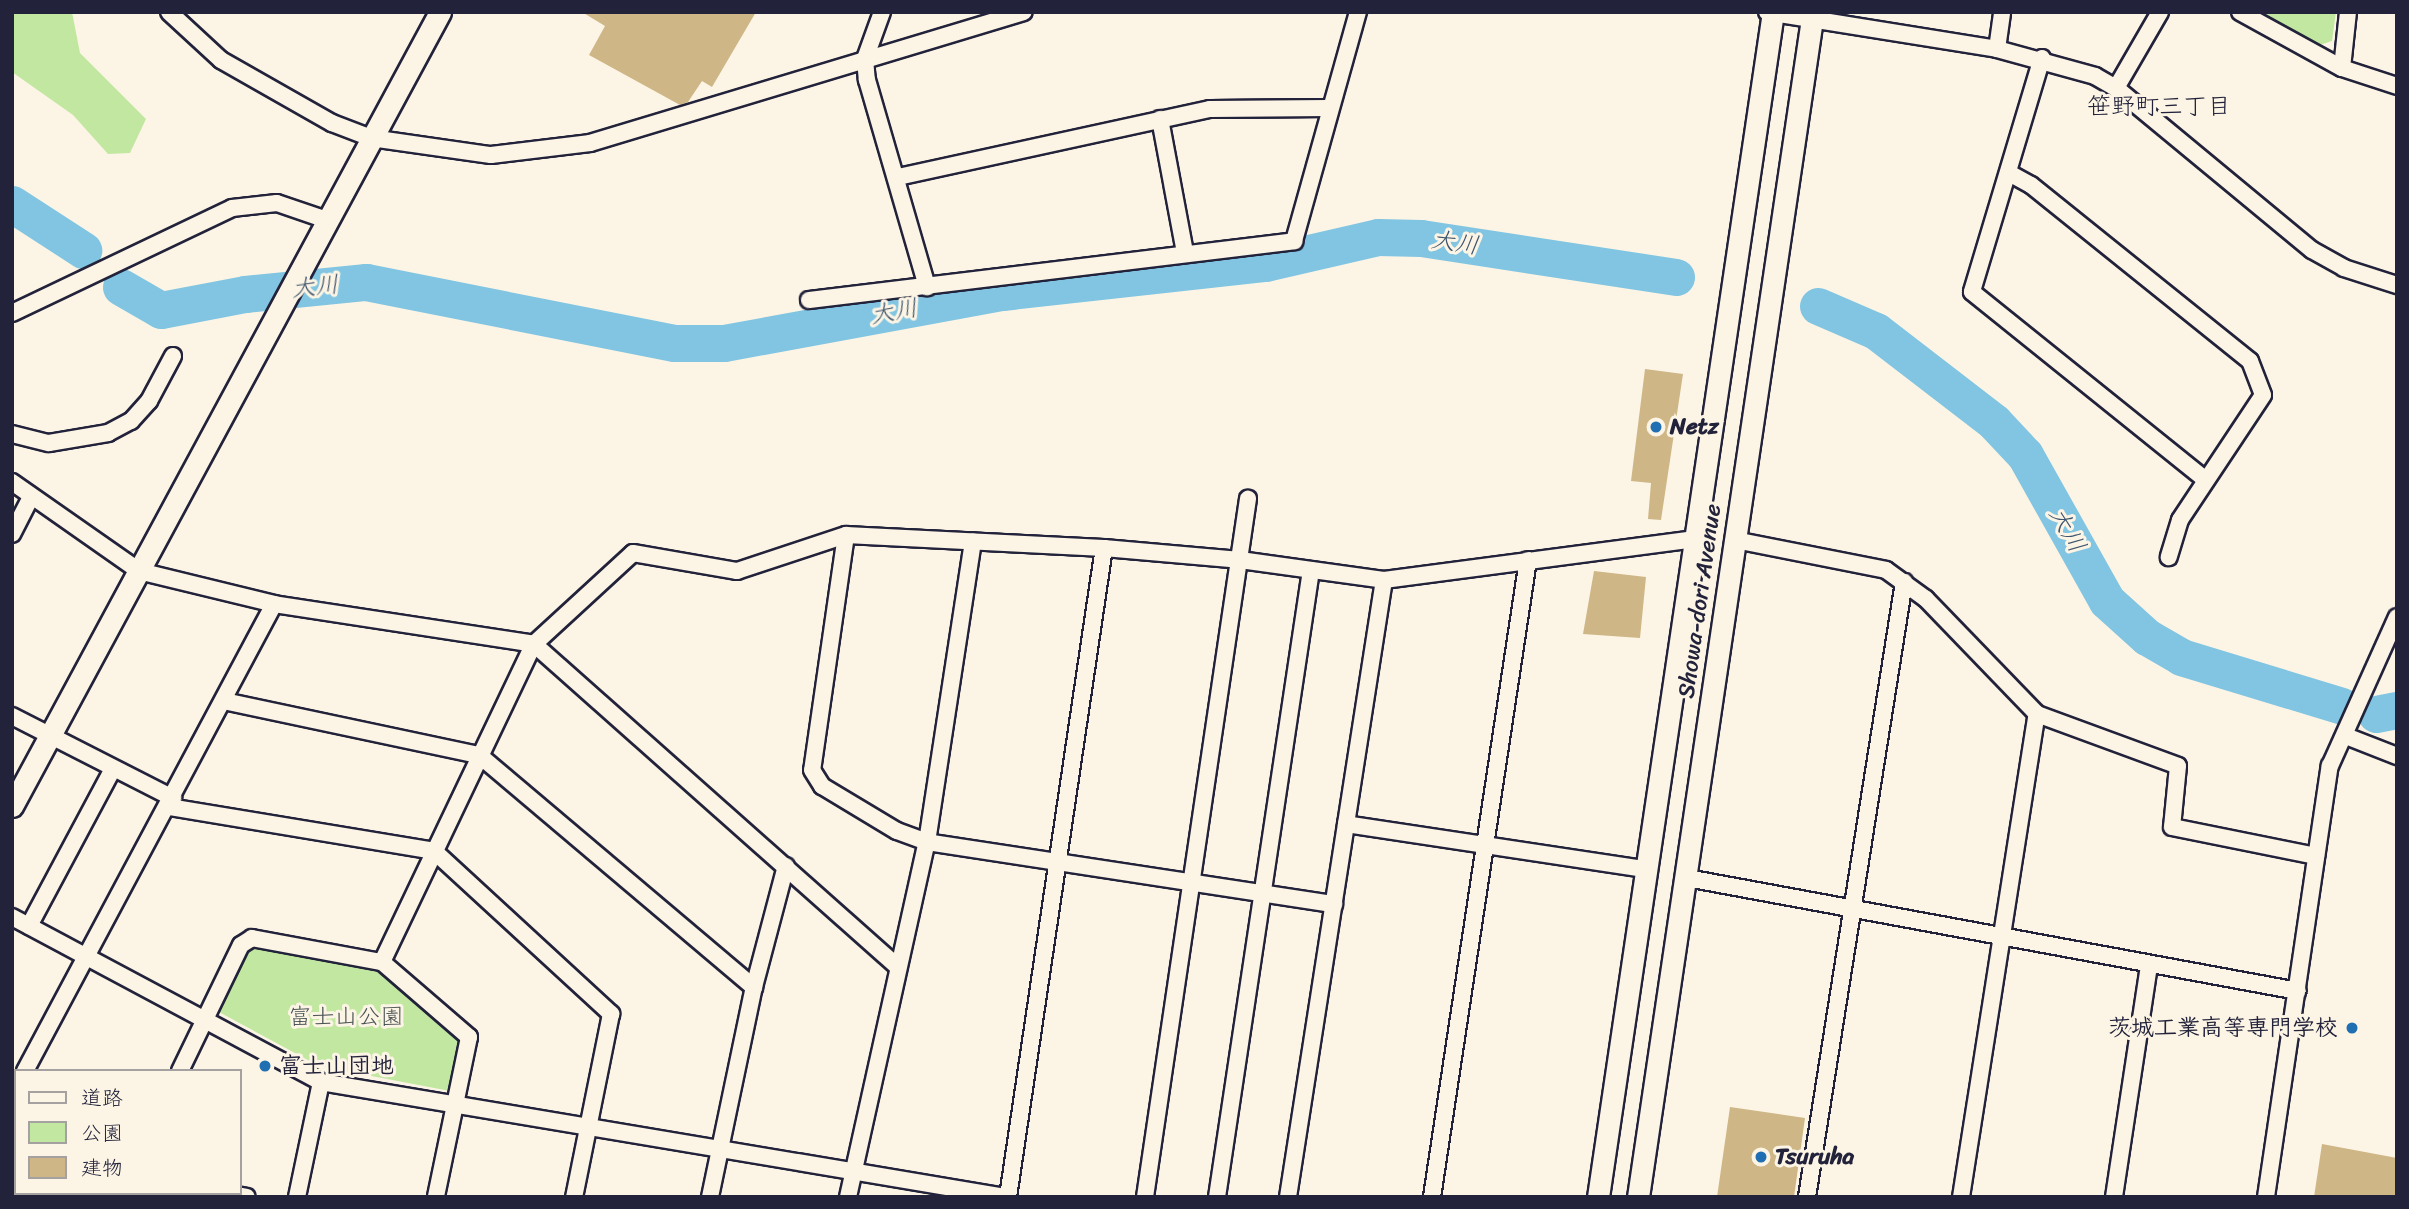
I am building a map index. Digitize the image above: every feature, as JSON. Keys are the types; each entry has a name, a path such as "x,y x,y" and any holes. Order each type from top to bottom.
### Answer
{"street":[{"path":"169,12 221,60 262,86 371,138 467,153 539,152 590,144 1024,12"},
{"path":"12,806 440,12"},
{"path":"883,12 865,59 927,288"},
{"path":"808,300 927,288 1185,252 1294,241 1358,12"},
{"path":"1997,49 2002,12"},
{"path":"2116,88 2160,12"},
{"path":"2240,12 2342,68 2397,86"},
{"path":"2342,68 2348,12"},
{"path":"1771,13 1813,16 2042,58 2116,88 2290,234 2344,268 2397,285"},
{"name":"Showa-dori Avenue","path":"1598,1197 1771,13"},
{"name":"Showa-dori Avenue","path":"1637,1197 1687,878 1813,16"},
{"path":"2042,58 2010,173 1972,292 2206,480"},
{"path":"898,177 1210,109 1329,108"},
{"path":"1160,118 1185,252"},
{"path":"2010,173 2031,185 2250,360 2263,395 2180,520 2169,557"},
{"path":"12,313 232,208 255,203 277,203 327,220"},
{"path":"12,434 49,443 108,433 131,421 149,401 173,356"},
{"path":"12,482 139,571 274,604 534,644 897,966"},
{"path":"12,534 32,497"},
{"path":"1145,1197 1189,884 1248,499"},
{"path":"382,962 534,644 633,553 737,571 846,535 1104,548 1240,560 1384,580 1695,539"},
{"path":"846,535 812,770 822,786 897,831 927,842 1334,904"},
{"path":"1735,540 1886,570 1904,582 2037,714 2178,766 2172,827 2316,856"},
{"path":"848,1197 897,966 927,842 973,541"},
{"path":"12,917 321,1082 1007,1197 1104,548"},
{"path":"1432,1197 1528,560"},
{"path":"1217,1197 1311,570"},
{"path":"1288,1197 1384,580"},
{"path":"1807,1197 1904,582"},
{"path":"26,1069 171,803 274,604"},
{"path":"2266,1197 2330,766 2346,736 2397,617"},
{"path":"224,701 479,755 754,987"},
{"path":"1961,1197 2037,714"},
{"path":"12,716 171,803 434,851 611,1014 574,1197"},
{"path":"2346,736 2397,756"},
{"path":"29,926 113,769"},
{"path":"1346,824 1644,869"},
{"path":"710,1197 754,987 786,866"},
{"path":"1687,878 1853,907 2149,965 2298,990"},
{"path":"181,1069 241,945 252,938 382,962 469,1037 436,1197"},
{"path":"2114,1197 2149,965"},
{"path":"297,1197 321,1082"}],"green space":[{"path":"12,12 72,12 80,53 146,119 130,153 108,154 73,115 12,72"},
{"path":"2260,12 2336,12 2332,41 2320,45"},
{"name":"富士山公園","path":"250,945 379,969 463,1038 450,1091 319,1066 219,1012"}],"building":[{"path":"582,12 756,12 712,87 702,81 688,102 680,105 589,55 605,26"},
{"name":"Netz","path":"1645,369 1683,374 1661,520 1648,519 1651,483 1631,481"},
{"path":"1594,571 1646,577 1640,638 1583,634"},
{"name":"Tsuruha","path":"1730,1107 1805,1118 1794,1197 1717,1197"},
{"path":"2322,1144 2397,1158 2397,1197 2314,1197"}],"waterway":[{"path":"12,204 83,250"},
{"name":"大川","path":"121,287 161,310 245,294 366,282 674,343 724,343 1002,292 1265,263 1378,237 1421,238 1676,277"},
{"name":"大川","path":"1818,306 1876,331 1994,422 2025,455 2107,601 2147,637 2181,657 2342,706"},
{"name":"大川","path":"2376,714 2397,710"}],"place":[{"name":"Netz","path":"1656,427"},
{"name":"茨城工業高等専門学校","path":"2352,1028"},
{"name":"富士山団地","path":"265,1066"},
{"name":"Tsuruha","path":"1761,1157"}],"district":[{"name":"笹野町三丁目","path":"2159,107"}]}
